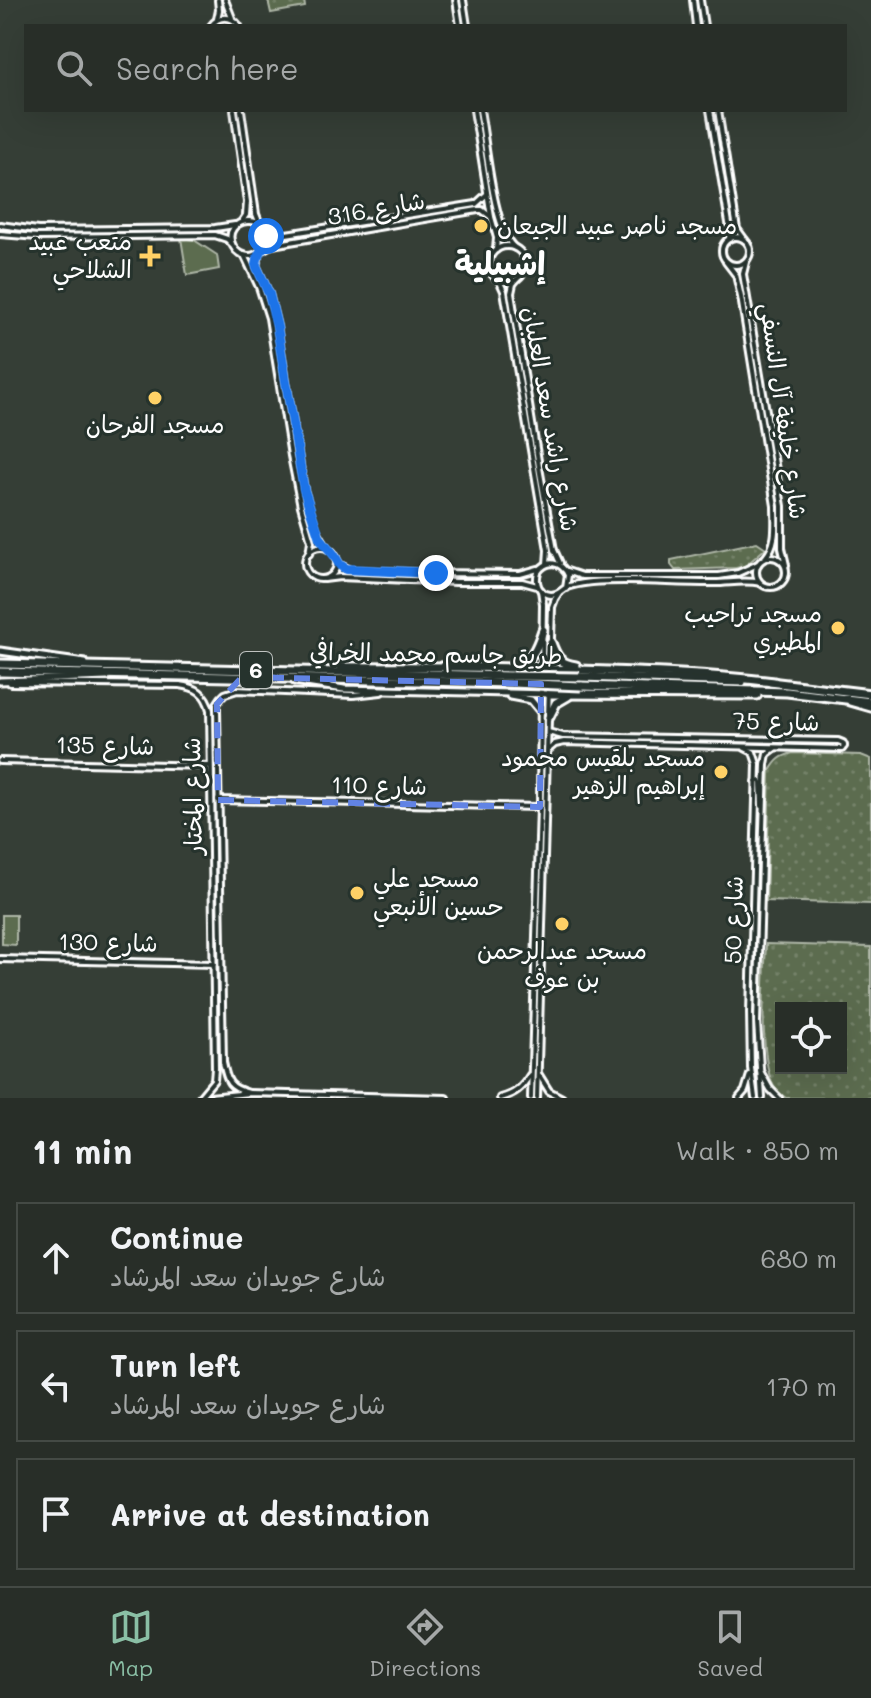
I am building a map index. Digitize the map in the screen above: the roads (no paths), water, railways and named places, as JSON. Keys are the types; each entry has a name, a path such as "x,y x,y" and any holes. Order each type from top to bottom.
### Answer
{"highway":[{"path":"472,666 524,662 531,658 537,648 543,630"},
{"path":"551,643 561,663 646,672"},
{"name":"طريق جاسم محمد الخرافي","path":"0,664 581,681 774,682 871,693"},
{"path":"264,670 472,666 715,675 774,682"},
{"name":"طريق جاسم محمد الخرافي","path":"0,672 512,679"},
{"name":"طريق جاسم محمد الخرافي","path":"581,681 787,692 830,696 871,705"},
{"path":"545,694 748,696 787,692"},
{"path":"545,714 559,700 578,694"}],"main road":[{"path":"0,651 113,667"},
{"path":"0,682 143,675"},
{"path":"273,678 344,689 545,694"},
{"path":"481,693 526,698 545,714"}],"street":[{"path":"213,24 219,10 218,0"},
{"path":"225,0 237,24"},
{"path":"456,0 460,24"},
{"path":"463,0 467,24"},
{"path":"693,0 696,24"},
{"path":"700,0 704,24"},
{"path":"217,19 225,17 233,20"},
{"path":"232,244 231,233 246,215 247,202 234,112"},
{"path":"241,112 256,214 266,241 256,265 269,294 277,327 304,490 316,529 340,565 351,570 520,574 552,563 561,565 571,574 582,576 719,576 738,573 765,558 775,557 786,565 787,575 780,586 768,587 746,580 716,583 591,582 550,595 522,582 315,578 305,563 310,536 291,456 269,318 244,255"},
{"path":"474,112 497,238 496,250"},
{"path":"480,112 498,216 506,239 515,248 522,255 525,264 517,279 499,280 491,272 491,256 505,246 515,248"},
{"path":"710,112 730,229 729,239"},
{"path":"718,112 737,229 749,244 750,252 746,262 736,266 726,262 722,247 729,239 737,237 745,240"},
{"path":"487,194 477,207 491,217"},
{"name":"شارع 316","path":"263,228 273,234 286,234 477,207"},
{"name":"شارع 316","path":"262,249 477,207"},
{"path":"0,225 38,230 215,228 252,221 263,228"},
{"path":"0,234 29,237 215,235 227,239 234,249 244,255 253,255 262,249"},
{"path":"286,234 286,243"},
{"name":"شارع خليفة آل النسفي","path":"726,262 736,275 741,297 775,506 774,541 765,558"},
{"name":"شارع خليفة آل النسفي","path":"746,262 743,274 782,506 782,548 786,565"},
{"name":"شارع راشد سعد العلبان","path":"517,279 511,293 554,550 561,565"},
{"name":"شارع راشد سعد العلبان","path":"499,280 504,291 548,550 547,564"},
{"path":"754,373 761,372"},
{"path":"520,395 527,394"},
{"path":"530,448 533,451 536,448"},
{"path":"771,484 778,482"},
{"path":"309,554 317,548 328,549"},
{"path":"324,579 334,572 336,559"},
{"path":"758,564 756,574 760,583"},
{"path":"537,1098 537,890 546,668 543,598 536,577 541,568"},
{"path":"566,570 569,579 566,588"},
{"path":"613,575 613,582"},
{"path":"620,582 621,575"},
{"path":"546,668 551,643 552,607 559,593"},
{"name":"شارع المختار","path":"0,682 191,686 200,691 209,704 215,862 219,873 224,1064"},
{"name":"شارع المختار","path":"198,1098 214,1080 215,1063 212,873 218,800 217,704 225,694 237,690 353,695 390,690"},
{"path":"531,1098 535,1073 544,891 548,750 545,694"},
{"path":"209,704 213,701 217,704"},
{"name":"شارع 75","path":"548,732 563,736 840,742 844,746 842,749 745,748 564,742 548,750"},
{"path":"613,737 613,744"},
{"path":"778,748 783,745 780,741"},
{"name":"شارع 50","path":"745,748 755,756 756,782 750,1013 755,1098"},
{"name":"شارع 50","path":"762,1098 757,1022 765,759 767,754 778,748"},
{"name":"شارع 135","path":"0,761 210,766"},
{"path":"540,769 547,769"},
{"path":"756,782 761,782 763,808"},
{"name":"شارع 110","path":"218,800 540,807"},
{"path":"212,873 216,870 219,873"},
{"path":"537,890 544,891"},
{"path":"537,900 543,900"},
{"name":"شارع 130","path":"0,959 214,964"},
{"path":"215,1063 220,1068 224,1064"},
{"path":"224,1064 231,1085 236,1090 249,1093"},
{"path":"739,1098 750,1081 751,1068"},
{"path":"759,1068 770,1089 779,1098"},
{"path":"500,1098 519,1090 535,1073"},
{"path":"535,1073 549,1091 562,1098"},
{"path":"198,1098 249,1093 446,1098"}],"place":[{"name":"مسجد ناصر عبيد الجيعان","path":"481,226"},
{"name":"متعب عبيد الشلاحي","path":"150,256"},
{"name":"مسجد الفرحان","path":"155,398"},
{"name":"مسجد تراحيب المطيري","path":"838,628"},
{"name":"مسجد بلقيس محمود إبراهيم الزهير","path":"721,772"},
{"name":"مسجد علي حسين الأنبعي","path":"357,893"},
{"name":"مسجد عبدالرحمن بن عوف","path":"562,924"}],"district":[{"name":"إشبيلية","path":"500,264"}]}
